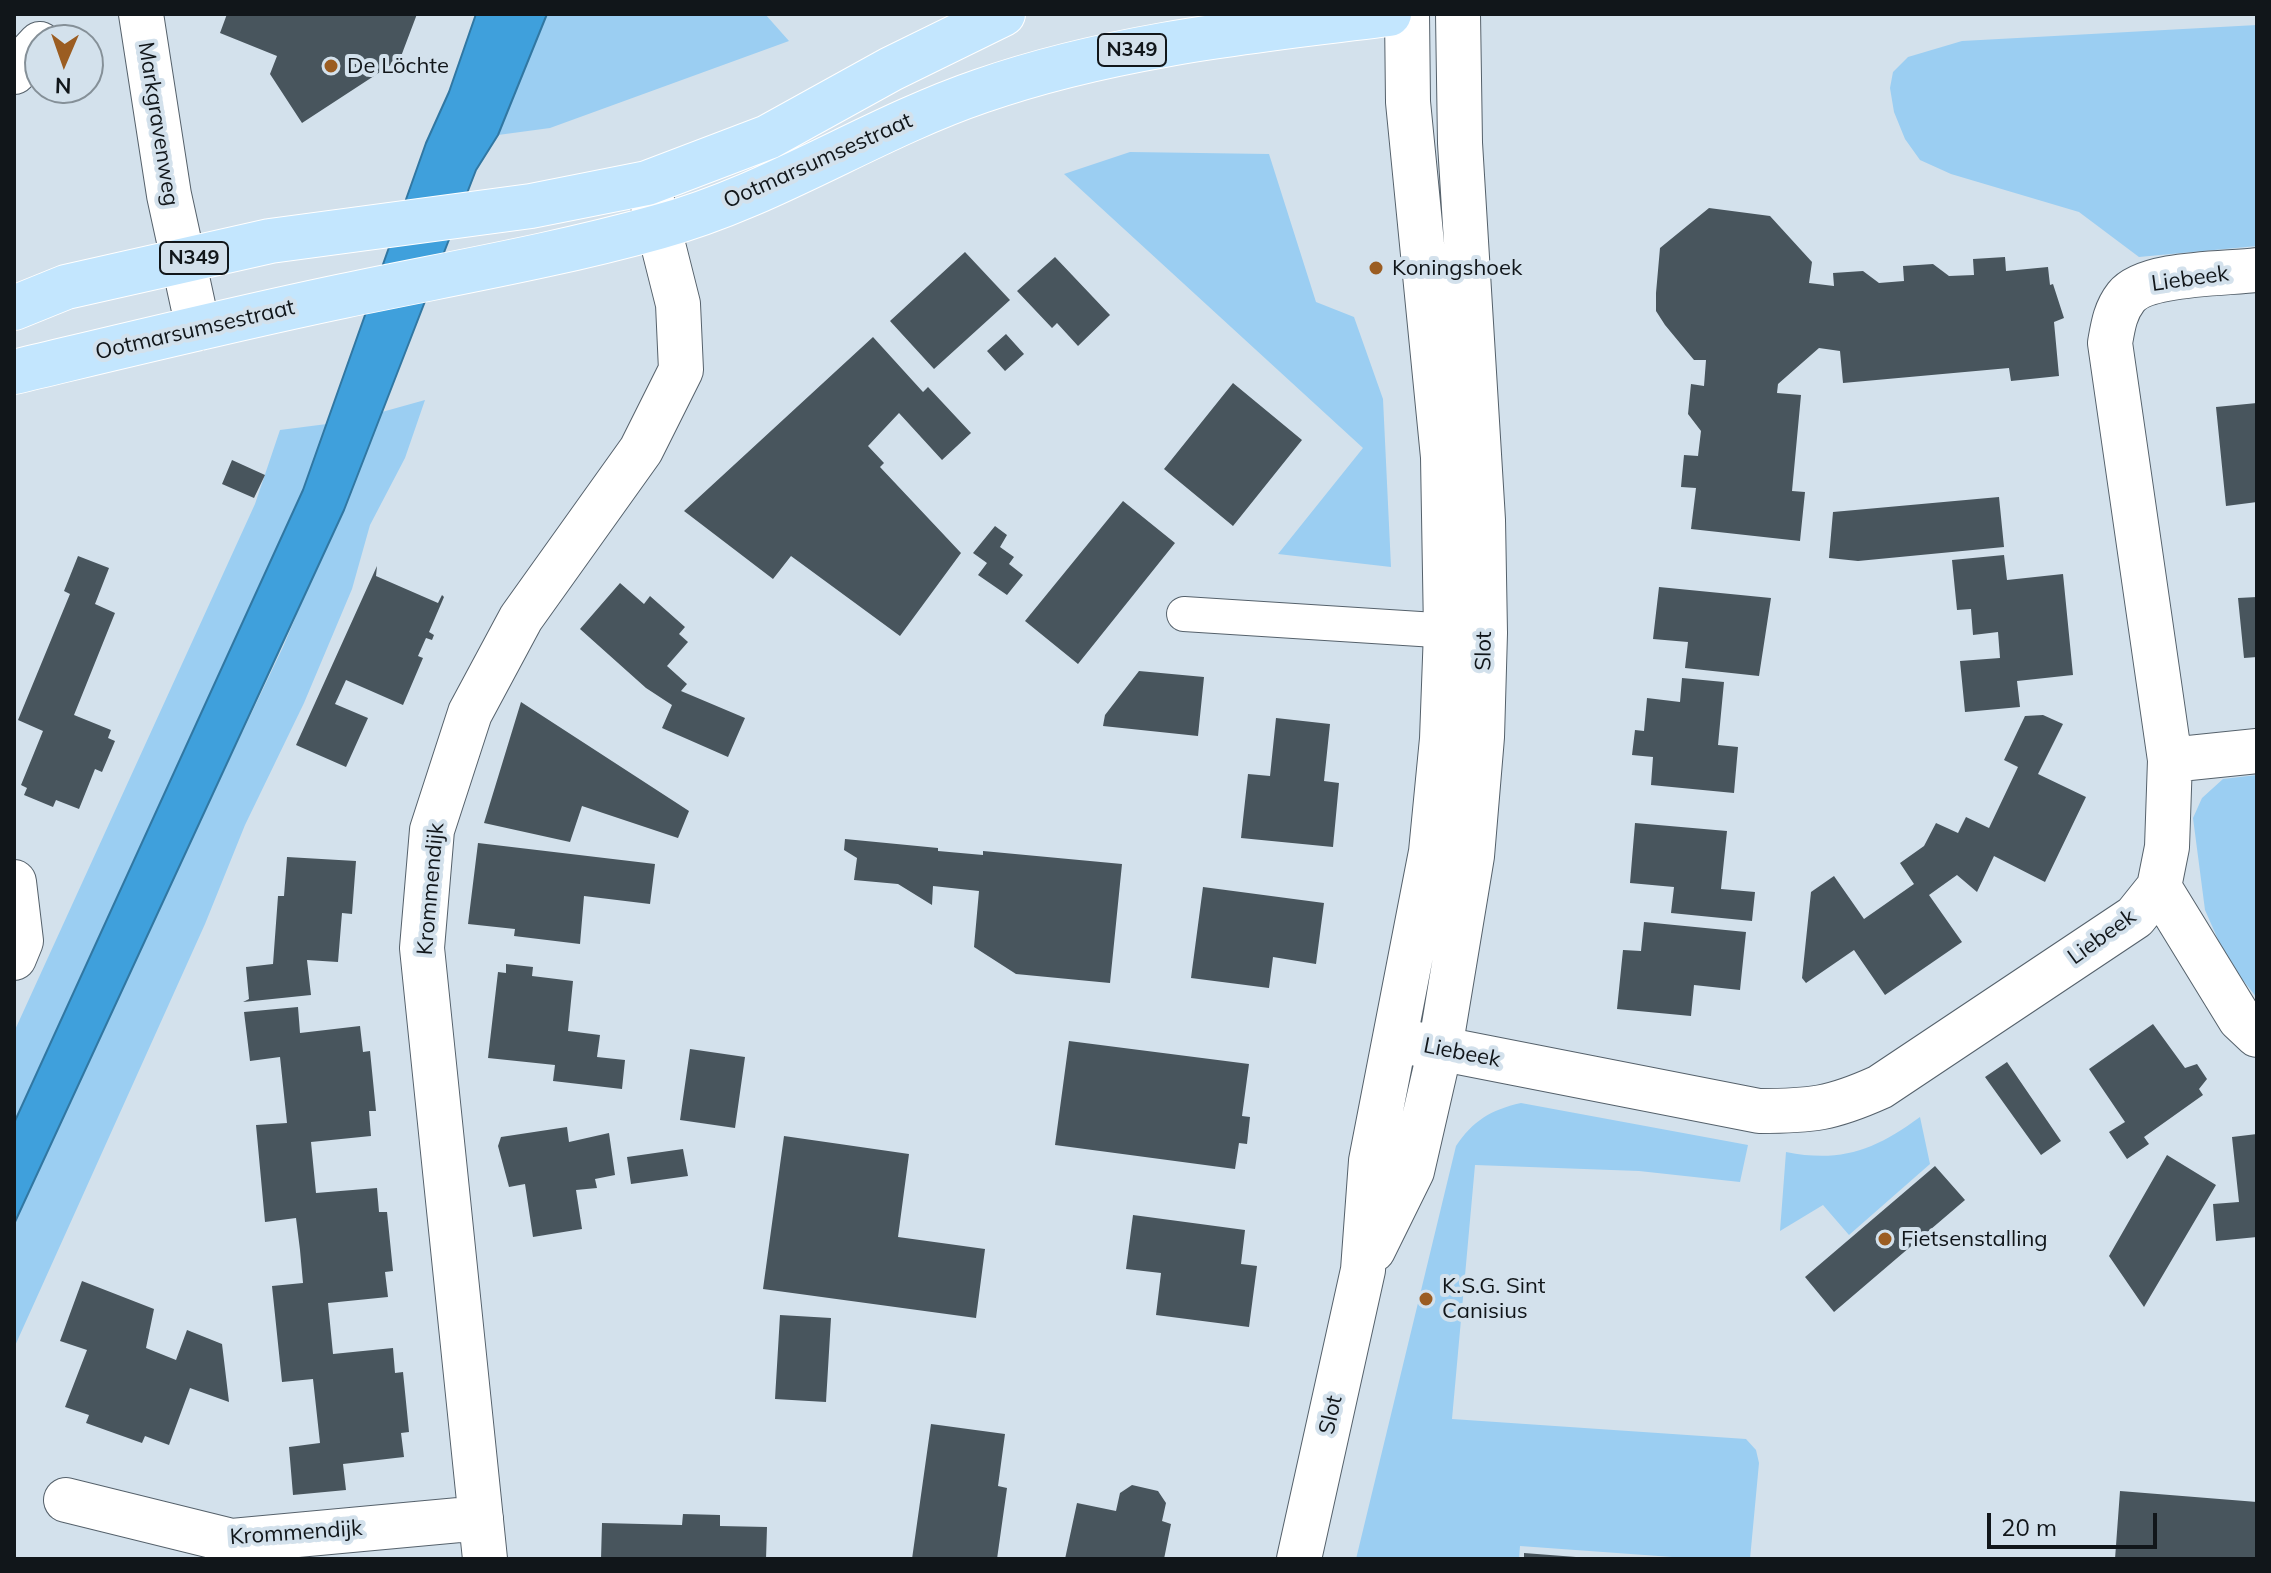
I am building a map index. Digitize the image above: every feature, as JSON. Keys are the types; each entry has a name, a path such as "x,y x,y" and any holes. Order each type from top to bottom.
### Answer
{"main road":[{"name":"Ootmarsumsestraat","path":"14,308 66,287 270,241 531,206 647,183 768,137 891,69 1003,14"},
{"name":"Ootmarsumsestraat","path":"14,372 348,295 523,261 661,227 807,171 886,130 977,92 1053,67 1141,49 1389,14"}],"street":[{"name":"Markgravenweg","path":"141,14 169,195 198,328"},
{"name":"Slot","path":"1363,1270 1412,1171 1440,1049 1472,856 1465,632 1443,457 1408,102 1407,14"},
{"name":"Slot","path":"1299,1559 1363,1270 1371,1161 1431,852 1442,739 1465,632 1483,520 1460,143 1458,14"},
{"name":"Krommendijk","path":"66,1500 232,1541 483,1539 422,948 432,830 470,713 521,618 641,450 681,370 678,304 661,227 647,183"},
{"name":"Liebeek","path":"1396,1040 1759,1111 1837,1106 1880,1087 2135,917 2159,887 2167,847 2170,760 2110,343 2114,317 2128,295 2150,282 2257,270"},
{"path":"2170,760 2257,751"},
{"path":"14,882 21,941 14,958"},
{"path":"2159,887 2240,1019 2257,1035"}],"lane":[{"path":"1184,614 1465,632"}],"shaded area":[{"path":"476,14 547,14 498,135 476,170 344,510 14,1224 14,1123 303,490 426,143 449,92"},
{"path":"547,14 765,14 789,41 550,128 498,135"},
{"path":"2257,25 2257,246 2139,257 2079,212 1951,174 1920,160 1905,139 1894,112 1890,88 1893,72 1908,57 1962,41"},
{"path":"1130,152 1269,154 1316,302 1354,317 1383,399 1391,567 1278,554 1363,448 1064,174"},
{"path":"425,400 405,458 370,525 352,589 304,703 245,825 205,924 14,1348 14,1224 138,951 283,647 382,412"},
{"path":"327,424 303,490 14,1123 14,1032 255,504 280,430"},
{"path":"2257,775 2257,998 2227,960 2205,910 2193,818 2202,798 2223,779"},
{"path":"1521,1103 1748,1145 1740,1182 1639,1171 1475,1165 1452,1419 1746,1439 1756,1450 1759,1463 1750,1559 1700,1559 1520,1546 1519,1559 1356,1559 1456,1146 1483,1118"},
{"path":"1920,1117 1930,1164 1849,1235 1823,1205 1780,1231 1786,1152 1824,1156 1857,1151 1888,1138"}],"building":[{"name":"De Löchte","path":"227,14 417,14 400,59 302,123 270,74 277,56 220,33"},
{"path":"1709,208 1770,216 1812,262 1809,283 1834,286 1833,273 1863,271 1879,283 1904,281 1903,266 1933,264 1949,276 1974,275 1973,259 2005,257 2006,271 2048,267 2050,285 2053,284 2064,318 2054,322 2059,376 2011,381 2009,368 1843,383 1840,351 1819,348 1778,384 1777,393 1801,395 1792,491 1805,492 1800,541 1691,529 1696,488 1681,487 1684,455 1698,456 1701,431 1688,414 1691,384 1704,386 1706,360 1694,360 1665,325 1656,311 1656,293 1660,248"},
{"path":"965,252 1010,300 934,369 890,321"},
{"path":"1055,257 1110,315 1078,346 1057,323 1052,328 1017,291"},
{"path":"1006,334 1024,354 1005,371 987,351"},
{"path":"873,337 923,392 928,387 971,433 942,460 899,413 868,446 884,463 880,467 961,553 900,636 791,556 773,579 684,511"},
{"path":"1233,383 1302,440 1233,526 1164,469"},
{"path":"2257,403 2257,502 2226,506 2216,407"},
{"path":"232,460 265,475 254,498 222,484"},
{"path":"1999,497 2004,547 1858,561 1829,558 1833,512"},
{"path":"1123,501 1175,543 1078,664 1025,621"},
{"path":"995,526 1007,535 1000,547 1014,557 1009,564 1023,575 1007,595 978,575 987,563 973,553"},
{"path":"2004,555 2007,580 2063,574 2073,675 2017,681 2020,707 1965,712 1960,661 2000,658 1998,632 1973,635 1971,609 1957,610 1952,560"},
{"path":"78,556 109,568 95,604 115,613 74,715 111,730 108,738 115,741 102,772 95,769 79,809 56,800 53,807 24,795 27,788 21,785 43,731 18,720 70,594 64,591"},
{"path":"377,566 376,576 438,603 442,595 444,597 429,632 434,635 432,640 426,638 418,656 423,658 403,705 346,680 335,704 368,718 346,767 296,745"},
{"path":"620,583 644,604 650,596 685,627 679,634 688,642 667,666 687,684 681,691 745,718 728,757 662,728 672,705 646,688 580,629"},
{"path":"1659,587 1771,598 1759,676 1685,668 1688,642 1653,639"},
{"path":"2257,597 2257,657 2244,658 2238,598"},
{"path":"1139,671 1204,677 1198,736 1103,726 1105,715"},
{"path":"1682,678 1724,682 1718,745 1738,747 1734,793 1651,785 1653,757 1632,755 1635,730 1644,731 1647,698 1680,702"},
{"path":"521,702 689,811 678,838 582,806 570,842 484,823"},
{"path":"2043,715 2063,724 2038,774 2086,797 2045,882 1994,856 1977,892 1957,875 1929,895 1962,942 1885,995 1854,950 1806,983 1802,978 1811,892 1834,876 1864,919 1914,884 1900,863 1924,846 1936,823 1958,833 1966,817 1989,828 2018,767 2004,760 2025,716"},
{"path":"1276,718 1330,724 1324,781 1339,783 1333,847 1241,838 1248,774 1270,776"},
{"path":"1635,823 1727,831 1721,889 1755,892 1752,921 1671,913 1674,887 1630,883"},
{"path":"845,839 938,848 938,851 983,855 983,851 1122,864 1110,983 1016,974 974,947 979,891 933,886 932,905 898,884 854,880 857,858 844,850"},
{"path":"478,843 655,864 650,904 584,896 580,944 514,936 515,929 468,924"},
{"path":"287,857 356,861 352,914 342,913 338,962 307,960 311,995 243,1002 249,999 246,967 273,964 278,896 284,896"},
{"path":"1203,887 1324,903 1316,964 1273,957 1269,988 1191,978"},
{"path":"1644,922 1746,932 1740,990 1694,985 1691,1016 1617,1009 1623,950 1641,951"},
{"path":"506,964 533,967 532,976 573,981 568,1031 600,1035 597,1057 625,1060 622,1089 553,1081 555,1065 488,1058 498,972 506,973"},
{"path":"298,1007 300,1033 360,1026 363,1052 370,1051 376,1111 369,1111 371,1136 311,1142 316,1193 377,1188 379,1212 387,1212 393,1271 385,1272 388,1297 328,1303 333,1354 393,1348 395,1373 403,1372 409,1432 401,1433 404,1457 343,1464 346,1490 293,1495 289,1447 320,1443 313,1379 282,1382 272,1286 303,1283 296,1218 265,1222 256,1125 287,1123 280,1057 250,1061 244,1012"},
{"path":"2153,1024 2185,1068 2197,1064 2207,1079 2199,1089 2203,1095 2144,1137 2149,1144 2127,1159 2109,1132 2125,1122 2089,1069"},
{"path":"1069,1041 1249,1064 1242,1116 1250,1117 1247,1144 1239,1143 1235,1169 1055,1145"},
{"path":"690,1049 745,1057 735,1128 680,1120"},
{"path":"2007,1062 2061,1141 2041,1155 1985,1077"},
{"path":"567,1127 569,1142 609,1133 615,1175 595,1179 597,1188 576,1190 582,1229 533,1237 525,1184 509,1187 498,1146 501,1137"},
{"path":"2257,1134 2257,1237 2216,1241 2213,1204 2239,1202 2232,1137"},
{"path":"784,1136 909,1154 898,1237 985,1249 976,1318 763,1289"},
{"path":"683,1149 688,1176 631,1184 627,1157"},
{"path":"2167,1155 2216,1185 2144,1307 2109,1256"},
{"name":"Fietsenstalling","path":"1935,1166 1965,1200 1834,1312 1805,1277"},
{"path":"1133,1215 1245,1230 1241,1264 1257,1266 1249,1327 1156,1315 1161,1273 1126,1269"},
{"path":"82,1281 154,1309 146,1348 176,1360 187,1330 222,1344 229,1402 190,1388 169,1445 145,1436 142,1443 86,1423 89,1415 65,1407 87,1350 60,1341"},
{"path":"780,1315 831,1318 826,1402 775,1399"},
{"path":"931,1424 1005,1434 998,1486 1007,1488 997,1559 912,1559"},
{"path":"1132,1485 1158,1491 1166,1503 1162,1521 1171,1524 1164,1559 1065,1559 1077,1503 1116,1511 1120,1493"},
{"path":"2120,1491 2257,1502 2257,1559 2115,1559"},
{"path":"683,1514 720,1515 720,1526 767,1527 766,1559 601,1559 602,1523 682,1525"},
{"path":"1524,1553 1576,1557 1576,1559 1524,1559"}],"place":[{"name":"De Löchte","path":"331,66"},
{"name":"Koningshoek","path":"1376,268"},
{"name":"Fietsenstalling","path":"1885,1239"},
{"name":"K.S.G. Sint Canisius","path":"1426,1299"}]}
